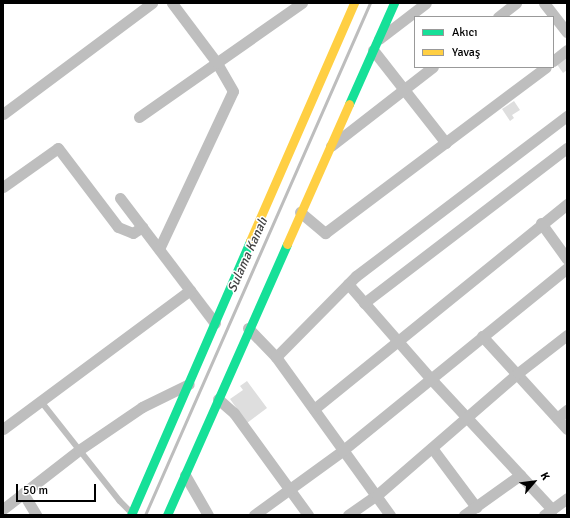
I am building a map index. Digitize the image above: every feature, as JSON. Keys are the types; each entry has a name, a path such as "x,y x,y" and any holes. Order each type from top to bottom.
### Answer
{"street":[{"path":"3,114 152,3"},
{"path":"159,249 233,91 217,63 172,3"},
{"path":"139,117 302,3"},
{"path":"131,514 354,3"},
{"path":"167,515 248,328 394,3"},
{"path":"375,46 426,3"},
{"path":"499,16 516,3"},
{"path":"544,3 567,32"},
{"path":"375,46 446,143"},
{"path":"554,60 567,50"},
{"path":"330,146 432,68"},
{"path":"300,212 325,232 545,68"},
{"path":"276,357 348,284 567,116"},
{"path":"3,187 58,148 118,227 132,233 142,227"},
{"path":"364,303 567,148"},
{"path":"120,198 215,323"},
{"path":"314,409 541,223 567,204"},
{"path":"541,223 567,259"},
{"path":"254,515 342,452 567,268"},
{"path":"348,284 430,379 468,417 520,475 548,512 567,498"},
{"path":"3,429 190,290"},
{"path":"248,328 276,357 314,409 342,452 377,495 390,515"},
{"path":"348,515 377,495 518,373 567,335"},
{"path":"482,336 518,373 567,429"},
{"path":"3,509 79,450 142,407 189,384"},
{"path":"218,399 234,413 308,515"},
{"path":"557,418 567,410"},
{"path":"432,448 476,507"},
{"path":"185,475 208,515"},
{"path":"464,515 520,475"},
{"path":"23,493 36,515"}],"lane":[{"path":"41,400 131,514"}],"building":[{"path":"567,56 567,70 563,73 556,63"},
{"path":"514,101 520,110 512,115 514,118 510,121 502,109"},
{"path":"247,381 267,408 247,423 230,399 243,390 240,386"}],"waterway":[{"name":"Sulama Kanalı","path":"145,515 370,3"}],"traffic: fast":[{"path":"349,104 394,3"},
{"path":"131,515 250,241"},
{"path":"167,515 287,244"}],"traffic: slow":[{"path":"250,241 354,3"},
{"path":"287,244 349,104"}]}
